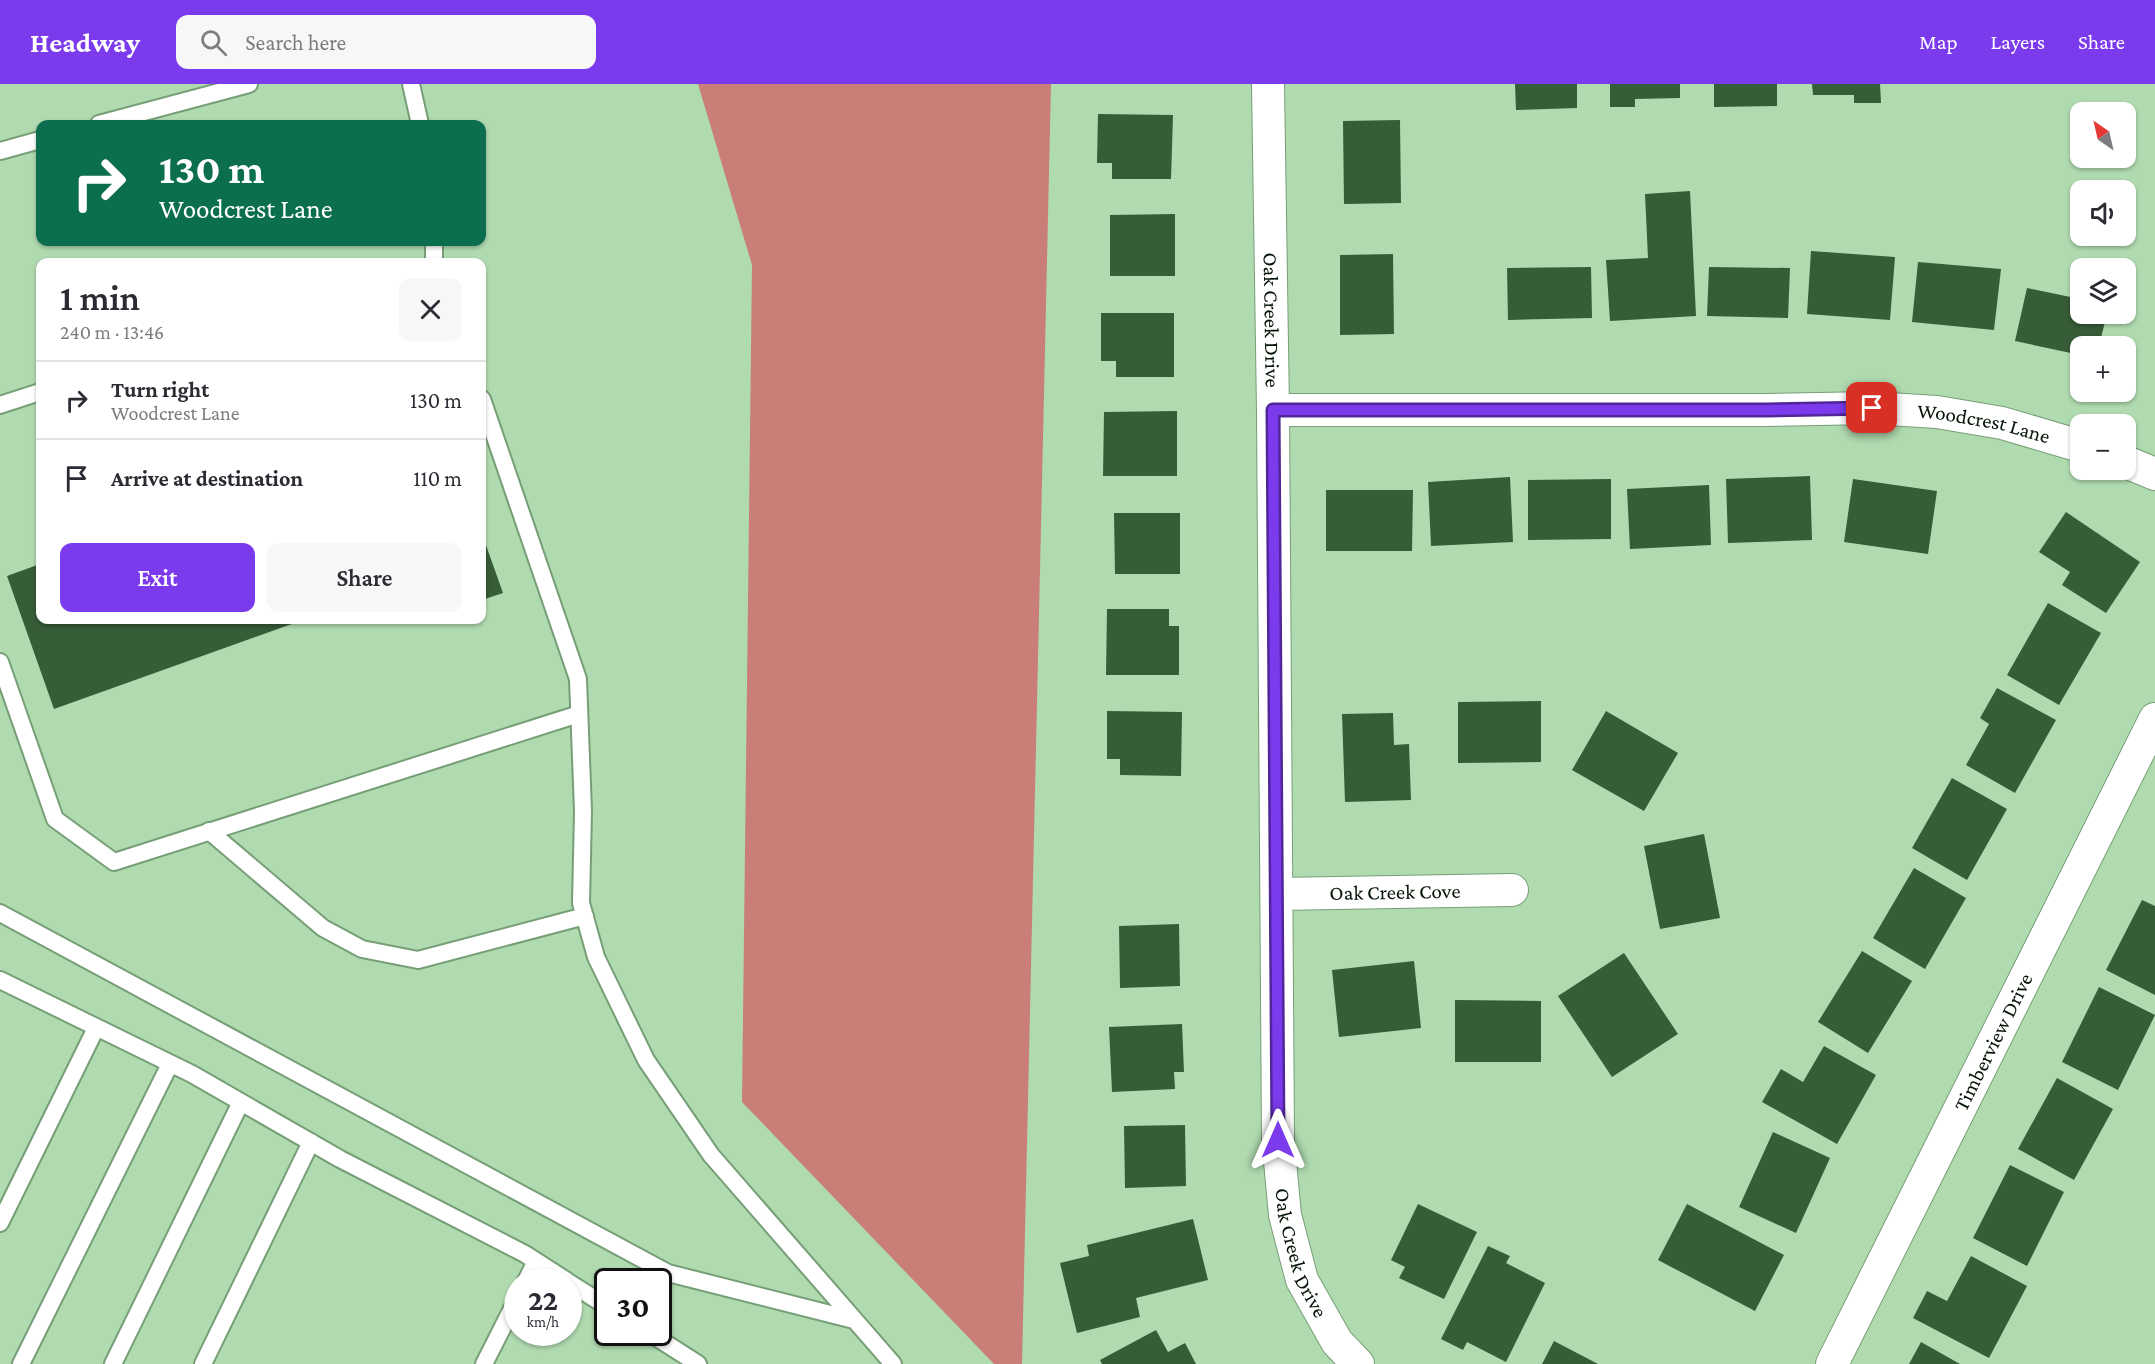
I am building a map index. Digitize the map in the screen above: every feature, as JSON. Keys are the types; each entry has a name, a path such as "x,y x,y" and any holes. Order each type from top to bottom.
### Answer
{"street":[{"name":"Oak Creek Drive","path":"1268,84 1278,894 1278,1140 1285,1215 1302,1280 1337,1342 1358,1364"},
{"name":"Woodcrest Lane","path":"1273,410 1872,408 1937,412 2002,423 2070,443"},
{"path":"2136,466 2155,474"},
{"name":"Timberview Drive","path":"1832,1364 2155,719"},
{"name":"Oak Creek Cove","path":"1278,894 1512,890"}],"lane":[{"path":"114,120 249,84"},
{"path":"411,84 419,120"},
{"path":"0,152 36,141"},
{"path":"0,405 36,393"},
{"path":"486,411 578,679 583,811 581,903 596,957 646,1060 711,1155 892,1364"},
{"path":"0,662 55,819 114,861 579,714"},
{"path":"209,831 323,928 362,949 418,960 585,916"},
{"path":"0,913 668,1273 854,1320"},
{"path":"0,980 170,1064 547,1268"},
{"path":"0,1223 96,1028"},
{"path":"21,1364 170,1064"},
{"path":"113,1364 241,1102"},
{"path":"203,1364 311,1142"},
{"path":"532,1268 536,1261"},
{"path":"484,1364 504,1325"},
{"path":"670,1346 698,1364"}],"shaded area":[{"path":"698,84 1051,84 1022,1364 994,1364 742,1102 752,265"}],"building":[{"path":"1515,84 1577,84 1577,108 1516,110"},
{"path":"1610,84 1680,84 1680,98 1635,99 1635,107 1610,107"},
{"path":"1714,84 1777,84 1777,106 1714,107"},
{"path":"1812,84 1880,84 1881,103 1854,103 1854,95 1813,95"},
{"path":"1098,114 1173,115 1171,179 1112,179 1112,163 1097,163"},
{"path":"1400,120 1401,203 1344,204 1343,121"},
{"path":"1690,191 1696,316 1610,321 1606,260 1648,258 1645,194"},
{"path":"1175,214 1175,276 1110,276 1110,215"},
{"path":"1811,251 1895,257 1890,320 1807,314"},
{"path":"1393,254 1394,334 1340,335 1340,255"},
{"path":"1918,262 2001,269 1994,330 1912,322"},
{"path":"1591,267 1592,318 1508,320 1507,268"},
{"path":"1709,267 1790,268 1788,318 1707,316"},
{"path":"2027,288 2070,297 2070,324 2104,324 2102,336 2070,336 2070,353 2015,341"},
{"path":"1101,313 1174,313 1174,377 1116,377 1116,361 1101,361"},
{"path":"1177,411 1177,476 1103,476 1104,412"},
{"path":"1810,476 1812,540 1728,543 1726,479"},
{"path":"1510,477 1513,542 1431,546 1428,482"},
{"path":"1611,479 1611,539 1528,540 1528,480"},
{"path":"1853,479 1937,491 1928,554 1844,542"},
{"path":"1709,485 1711,545 1630,549 1627,489"},
{"path":"1326,490 1413,490 1412,551 1326,551"},
{"path":"2066,512 2140,562 2106,613 2062,585 2070,572 2039,552"},
{"path":"1114,513 1180,513 1180,574 1115,574"},
{"path":"486,545 503,593 486,599"},
{"path":"36,565 36,624 292,624 54,709 7,576"},
{"path":"2048,603 2101,633 2059,705 2007,675"},
{"path":"1107,609 1169,609 1169,626 1179,626 1179,675 1106,675"},
{"path":"1997,688 2056,720 2015,793 1966,765 1989,724 1980,718"},
{"path":"1541,701 1541,762 1458,763 1458,702"},
{"path":"1107,711 1182,712 1181,776 1120,775 1120,759 1107,759"},
{"path":"1606,711 1678,753 1644,811 1572,770"},
{"path":"1393,713 1394,745 1409,744 1411,800 1345,802 1342,714"},
{"path":"1952,778 2007,809 1967,880 1912,848"},
{"path":"1704,834 1720,918 1660,929 1644,846"},
{"path":"1914,868 1966,898 1925,969 1873,938"},
{"path":"2142,900 2155,906 2155,995 2106,970"},
{"path":"1179,924 1180,986 1120,988 1119,926"},
{"path":"1862,951 1912,981 1868,1053 1818,1022"},
{"path":"1624,953 1678,1034 1612,1077 1558,996"},
{"path":"1414,961 1421,1028 1339,1037 1332,970"},
{"path":"2099,987 2155,1015 2118,1090 2062,1062"},
{"path":"1455,1000 1541,1001 1541,1062 1455,1062"},
{"path":"1182,1024 1184,1072 1174,1072 1175,1089 1112,1092 1109,1027"},
{"path":"1824,1046 1876,1075 1837,1144 1762,1102 1781,1069 1803,1082"},
{"path":"2057,1078 2113,1109 2074,1180 2018,1149"},
{"path":"1185,1125 1186,1186 1125,1188 1124,1126"},
{"path":"1773,1132 1830,1158 1796,1233 1739,1207"},
{"path":"2010,1165 2064,1192 2027,1266 1973,1238"},
{"path":"1418,1204 1477,1232 1444,1299 1399,1278 1405,1267 1391,1260"},
{"path":"1687,1204 1784,1255 1755,1311 1658,1260"},
{"path":"1193,1219 1208,1280 1136,1298 1140,1317 1077,1333 1060,1263 1089,1256 1087,1245"},
{"path":"1488,1246 1510,1256 1506,1263 1545,1283 1506,1362 1467,1342 1463,1350 1441,1339"},
{"path":"1971,1256 2027,1286 1989,1358 1913,1318 1927,1291 1947,1301"},
{"path":"1156,1330 1168,1352 1185,1343 1196,1364 1102,1364 1100,1360"},
{"path":"1554,1341 1598,1364 1542,1364"},
{"path":"1921,1342 1960,1364 1909,1364"}],"route":[{"path":"1278,1140 1278,870 1273,410 1872,408"}]}
